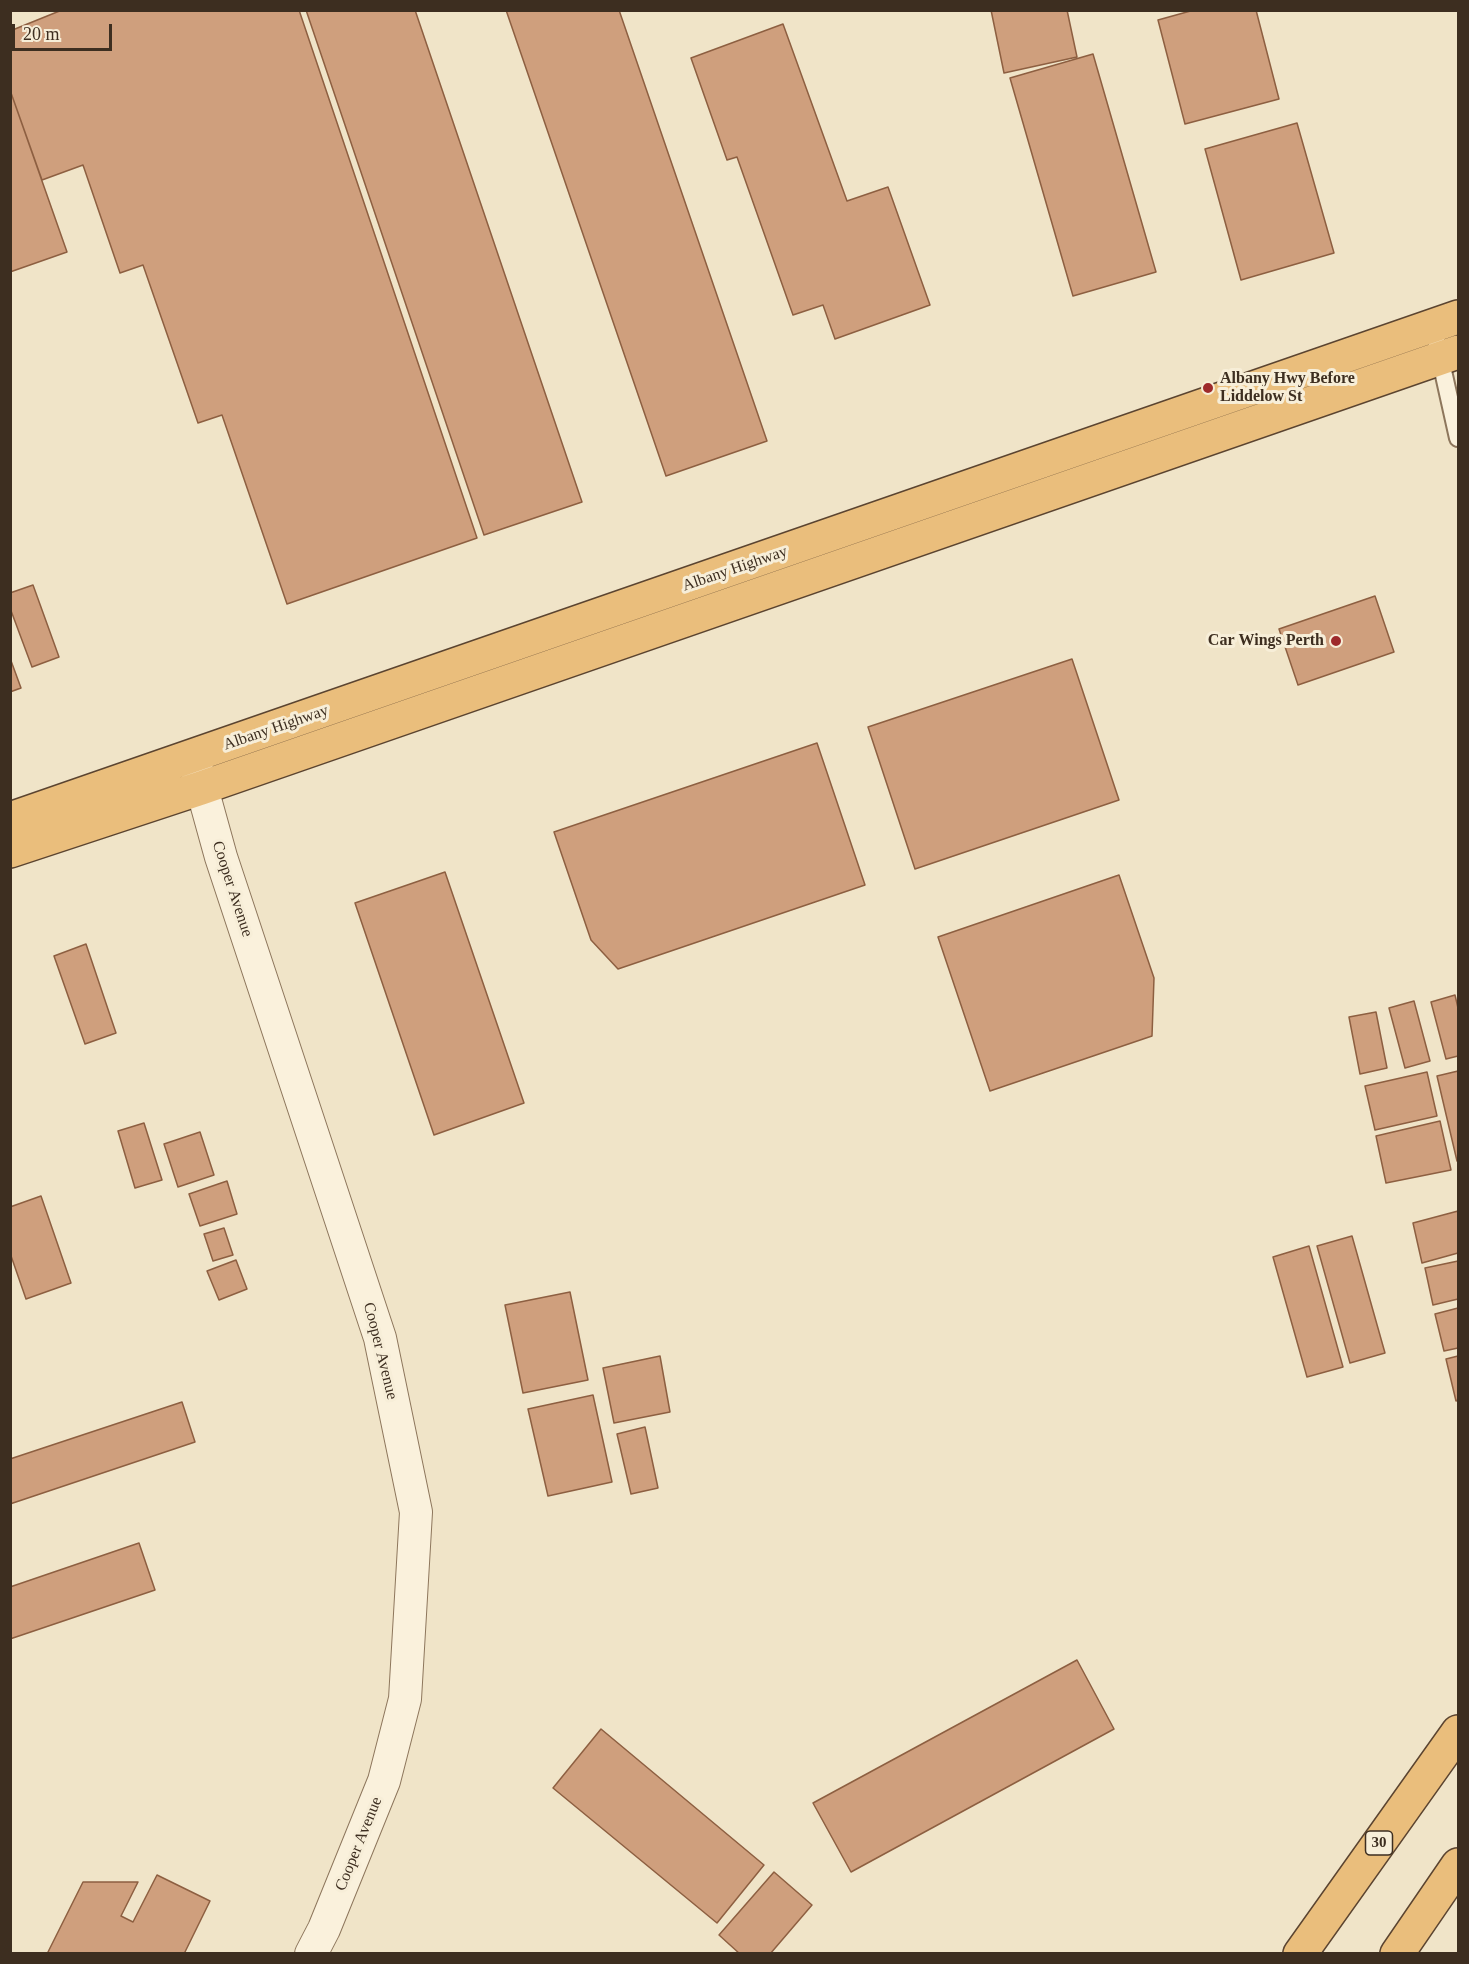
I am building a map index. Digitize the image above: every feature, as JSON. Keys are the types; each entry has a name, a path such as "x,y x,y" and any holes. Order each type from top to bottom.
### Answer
{"highway":[{"name":"Albany Highway","path":"10,819 1446,322"},
{"name":"Albany Highway","path":"10,851 201,788 1450,355"},
{"name":"30","path":"1300,1953 1458,1732"},
{"path":"1397,1953 1458,1865"}],"street":[{"name":"Cooper Avenue","path":"193,756 221,857 380,1338 416,1512 405,1699 384,1781 324,1929 311,1953"}],"lane":[{"path":"1446,322 1458,438"}],"building":[{"path":"62,10 299,10 477,538 287,604 222,415 198,423 143,265 120,273 83,165 42,180 10,90 10,31"},
{"path":"306,10 415,10 582,502 484,535"},
{"path":"506,10 619,10 767,441 666,476"},
{"path":"991,10 1067,10 1077,57 1004,73"},
{"path":"1194,10 1256,10 1279,99 1185,124 1158,20"},
{"path":"783,24 847,201 888,187 930,305 835,339 823,305 793,315 737,157 727,160 691,58"},
{"path":"1093,54 1156,272 1073,296 1010,78"},
{"path":"10,90 67,252 10,272"},
{"path":"1297,123 1334,253 1241,280 1205,149"},
{"path":"33,585 59,657 32,667 10,608 10,593"},
{"name":"Car Wings Perth","path":"1375,596 1394,652 1298,685 1279,629"},
{"path":"10,658 21,688 10,692"},
{"path":"1072,659 1119,800 915,869 868,727"},
{"path":"817,743 865,885 618,969 591,940 554,832"},
{"path":"445,872 524,1103 434,1135 355,903"},
{"path":"1119,875 1154,978 1152,1036 990,1091 938,937"},
{"path":"86,944 116,1033 85,1044 54,956"},
{"path":"1455,995 1458,1008 1458,1056 1446,1059 1431,1002"},
{"path":"1414,1001 1430,1061 1405,1068 1389,1008"},
{"path":"1376,1012 1387,1068 1360,1074 1349,1017"},
{"path":"1458,1071 1458,1161 1457,1161 1437,1076"},
{"path":"1427,1072 1437,1116 1375,1130 1365,1086"},
{"path":"1440,1121 1451,1170 1386,1183 1376,1136"},
{"path":"144,1123 162,1180 135,1188 118,1131"},
{"path":"200,1132 214,1175 178,1187 164,1144"},
{"path":"227,1181 237,1214 200,1226 189,1194"},
{"path":"41,1196 71,1283 26,1299 10,1253 10,1207"},
{"path":"1458,1211 1458,1253 1422,1263 1413,1223"},
{"path":"224,1228 233,1255 213,1261 204,1234"},
{"path":"1352,1236 1385,1353 1350,1363 1317,1246"},
{"path":"1309,1246 1343,1367 1307,1377 1273,1257"},
{"path":"236,1260 247,1289 219,1300 207,1271"},
{"path":"1458,1261 1458,1299 1433,1305 1425,1268"},
{"path":"570,1292 588,1380 523,1393 505,1305"},
{"path":"1458,1308 1458,1348 1444,1351 1435,1314"},
{"path":"660,1356 670,1412 614,1423 603,1368"},
{"path":"1458,1356 1458,1400 1456,1401 1446,1359"},
{"path":"593,1395 612,1482 548,1496 528,1409"},
{"path":"182,1402 195,1442 10,1504 10,1459"},
{"path":"645,1427 658,1488 631,1494 617,1434"},
{"path":"139,1543 155,1590 10,1639 10,1587"},
{"path":"1077,1660 1114,1729 851,1872 813,1803"},
{"path":"601,1729 764,1865 717,1923 553,1788"},
{"path":"774,1872 812,1905 770,1954 740,1954 719,1935"},
{"path":"157,1875 210,1901 184,1954 47,1954 83,1882 138,1882 121,1916 133,1922"}],"place":[{"name":"Albany Hwy Before Liddelow St","path":"1208,388"},
{"name":"Car Wings Perth","path":"1336,641"}]}
